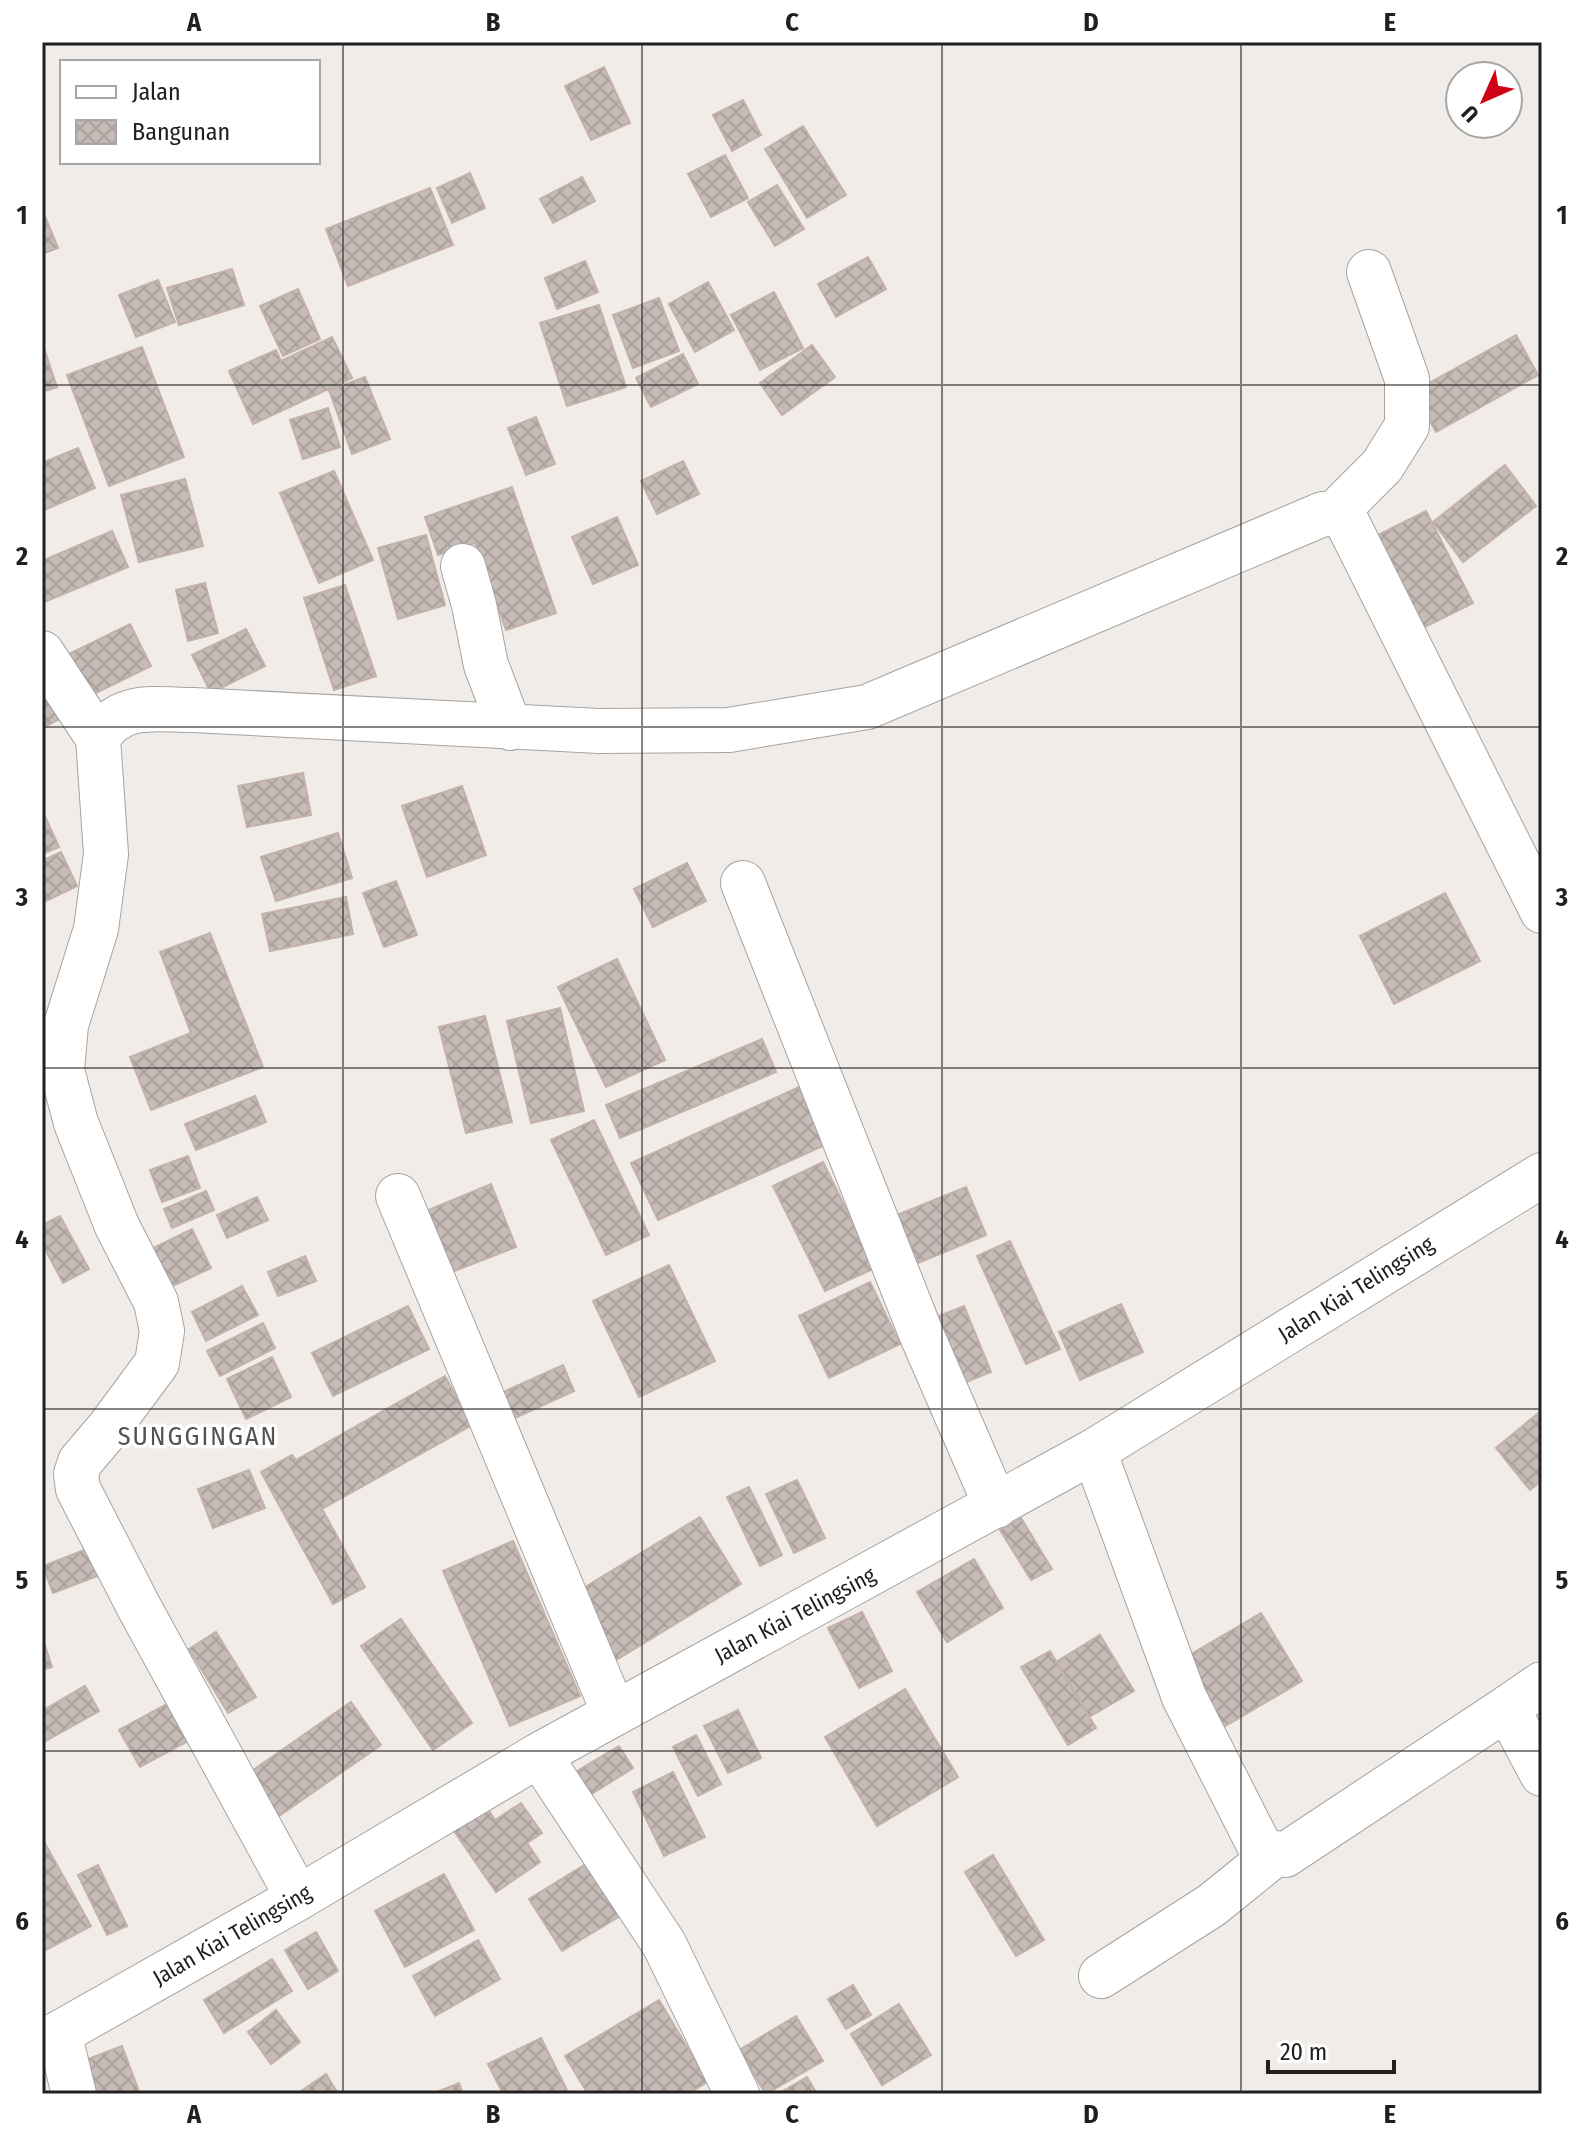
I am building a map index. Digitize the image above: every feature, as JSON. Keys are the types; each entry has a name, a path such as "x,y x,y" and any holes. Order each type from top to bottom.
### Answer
{"street":[{"path":"1334,514 1382,466 1407,426 1407,379 1369,272"},
{"path":"98,738 105,725 119,715 139,710 599,731 729,730 867,707 1323,514 1334,514 1346,520 1542,911"},
{"path":"463,566 486,665 510,728"},
{"path":"42,653 98,738 106,854 96,929 52,1059 62,1070 76,1123 117,1226 156,1302 162,1331 157,1363 80,1462 76,1474 78,1489 147,1623 298,1898"},
{"path":"743,883 920,1331 996,1506"},
{"name":"Jalan Kiai Telingsing","path":"50,2038 298,1898 539,1755 1094,1451 1542,1175"},
{"path":"398,1196 614,1713"},
{"path":"1094,1451 1184,1697 1259,1845 1265,1851 1285,1855 1542,1684"},
{"path":"1507,1708 1542,1774"},
{"path":"539,1755 664,1944 737,2094"},
{"path":"1101,1976 1212,1905 1275,1854"},
{"path":"50,2038 74,2094"}],"building":[{"path":"604,67 630,123 591,140 565,86"},
{"path":"743,100 761,135 732,151 713,115"},
{"path":"803,126 846,195 807,218 765,149"},
{"path":"725,155 748,198 711,217 688,174"},
{"path":"470,173 485,208 452,223 437,188"},
{"path":"582,177 595,201 553,223 540,199"},
{"path":"777,185 804,229 775,246 748,202"},
{"path":"430,188 453,245 348,286 326,229"},
{"path":"42,209 58,248 42,254"},
{"path":"868,257 886,289 836,317 818,284"},
{"path":"585,261 598,292 557,309 545,278"},
{"path":"232,269 244,305 179,325 167,288"},
{"path":"158,280 175,322 136,337 119,295"},
{"path":"708,282 734,330 695,352 669,304"},
{"path":"298,289 320,339 283,356 260,306"},
{"path":"774,292 803,348 760,370 731,315"},
{"path":"659,298 679,351 633,368 613,315"},
{"path":"599,305 626,387 567,406 540,323"},
{"path":"1516,335 1538,375 1436,432 1413,392"},
{"path":"332,337 352,378 253,424 229,371 276,350 281,361"},
{"path":"42,342 57,387 42,392"},
{"path":"812,345 835,377 782,415 760,383"},
{"path":"142,347 184,457 109,486 67,375"},
{"path":"683,354 698,384 651,407 636,378"},
{"path":"365,377 390,439 352,454 329,390"},
{"path":"328,408 340,447 303,459 290,420"},
{"path":"536,417 555,464 526,475 508,428"},
{"path":"78,448 95,488 42,511 42,463"},
{"path":"683,461 699,494 657,514 641,481"},
{"path":"1505,465 1536,506 1463,562 1433,522"},
{"path":"334,471 373,560 319,583 280,493"},
{"path":"185,479 203,546 139,562 121,495"},
{"path":"512,487 556,613 506,630 475,543 438,555 425,517"},
{"path":"1426,511 1473,603 1411,634 1364,542"},
{"path":"617,517 638,565 593,584 572,537"},
{"path":"112,531 128,567 42,603 42,561"},
{"path":"426,535 445,605 398,619 378,548"},
{"path":"205,583 218,633 188,641 176,590"},
{"path":"345,585 376,676 334,690 304,598"},
{"path":"130,624 151,666 88,697 67,655"},
{"path":"246,629 265,666 211,693 192,655"},
{"path":"42,673 64,717 42,728"},
{"path":"303,773 311,815 247,827 238,786"},
{"path":"462,786 486,855 427,877 402,806"},
{"path":"42,813 59,847 42,854"},
{"path":"338,833 352,878 276,901 261,857"},
{"path":"61,852 77,886 42,903 42,861"},
{"path":"687,863 706,901 653,927 634,889"},
{"path":"396,881 417,935 384,947 363,893"},
{"path":"1445,893 1480,961 1394,1004 1360,936"},
{"path":"346,897 353,934 270,951 262,914"},
{"path":"210,933 263,1067 151,1110 130,1057 191,1033 160,952"},
{"path":"617,959 665,1060 606,1087 558,987"},
{"path":"560,1008 584,1111 531,1123 507,1021"},
{"path":"485,1016 512,1122 466,1133 439,1027"},
{"path":"762,1039 776,1072 620,1138 606,1105"},
{"path":"799,1087 825,1145 658,1220 631,1163"},
{"path":"255,1096 266,1122 196,1150 185,1124"},
{"path":"594,1120 649,1235 606,1255 551,1140"},
{"path":"188,1156 200,1188 162,1202 150,1170"},
{"path":"823,1162 875,1268 825,1291 773,1186"},
{"path":"491,1184 516,1247 444,1275 419,1214"},
{"path":"966,1187 986,1235 918,1263 897,1215"},
{"path":"206,1191 214,1210 172,1228 164,1209"},
{"path":"257,1197 268,1220 227,1238 217,1215"},
{"path":"60,1216 89,1269 63,1283 42,1243 42,1225"},
{"path":"192,1229 211,1268 160,1292 141,1254"},
{"path":"1010,1241 1060,1349 1026,1364 977,1256"},
{"path":"305,1256 316,1281 278,1296 268,1272"},
{"path":"669,1265 715,1361 639,1397 593,1301"},
{"path":"870,1282 900,1344 829,1378 799,1316"},
{"path":"242,1286 258,1315 206,1341 192,1312"},
{"path":"1121,1304 1143,1352 1080,1380 1059,1332"},
{"path":"408,1306 429,1349 333,1396 312,1353"},
{"path":"964,1306 991,1372 952,1388 924,1322"},
{"path":"263,1323 275,1348 220,1376 207,1351"},
{"path":"272,1357 291,1397 246,1419 227,1379"},
{"path":"563,1365 574,1391 513,1419 501,1393"},
{"path":"445,1376 472,1425 322,1509 365,1587 333,1604 261,1472 292,1455 296,1460"},
{"path":"1542,1410 1542,1480 1530,1490 1496,1448"},
{"path":"249,1470 265,1508 213,1528 198,1489"},
{"path":"797,1480 825,1538 794,1553 766,1494"},
{"path":"749,1487 782,1555 760,1566 727,1497"},
{"path":"700,1517 741,1584 613,1662 572,1595"},
{"path":"1021,1518 1052,1569 1031,1580 1000,1530"},
{"path":"513,1541 580,1696 510,1726 443,1571"},
{"path":"97,1545 108,1572 53,1593 43,1566"},
{"path":"974,1559 1003,1608 947,1642 917,1592"},
{"path":"862,1612 892,1671 859,1688 828,1628"},
{"path":"1261,1613 1302,1681 1217,1731 1176,1663"},
{"path":"401,1619 472,1723 433,1750 361,1646"},
{"path":"216,1632 256,1697 228,1713 189,1649"},
{"path":"1100,1635 1134,1691 1089,1717 1056,1662"},
{"path":"42,1636 52,1667 42,1670"},
{"path":"1050,1651 1096,1728 1068,1745 1021,1667"},
{"path":"85,1686 99,1711 42,1743 42,1711"},
{"path":"905,1689 958,1777 877,1826 825,1737"},
{"path":"176,1699 197,1736 140,1767 119,1730"},
{"path":"351,1702 381,1745 276,1818 246,1775"},
{"path":"738,1710 761,1758 728,1773 704,1726"},
{"path":"696,1735 721,1784 698,1796 673,1747"},
{"path":"619,1746 633,1768 587,1797 572,1774"},
{"path":"673,1772 705,1837 664,1856 633,1792"},
{"path":"521,1803 542,1833 527,1843 540,1862 496,1892 452,1828 486,1806 495,1820"},
{"path":"42,1838 91,1926 44,1951 42,1947"},
{"path":"993,1855 1044,1940 1016,1956 965,1872"},
{"path":"589,1862 622,1915 562,1951 529,1899"},
{"path":"98,1865 127,1926 107,1935 78,1875"},
{"path":"444,1874 474,1930 405,1967 375,1911"},
{"path":"316,1932 338,1971 308,1989 285,1950"},
{"path":"478,1940 500,1979 435,2016 413,1976"},
{"path":"272,1959 292,1991 224,2033 204,2000"},
{"path":"853,1985 871,2015 846,2029 828,1999"},
{"path":"659,2000 708,2082 687,2094 588,2094 565,2056"},
{"path":"899,2004 931,2055 882,2085 851,2034"},
{"path":"276,2010 300,2042 271,2064 248,2032"},
{"path":"796,2016 823,2061 766,2094 739,2050"},
{"path":"541,2038 569,2094 503,2094 488,2064"},
{"path":"122,2046 140,2094 93,2094 80,2062"},
{"path":"326,2074 337,2092 335,2094 297,2094"},
{"path":"807,2077 817,2094 778,2094"},
{"path":"459,2083 463,2094 432,2094"}],"district":[{"name":"SUNGGINGAN","path":"198,1436"}]}
